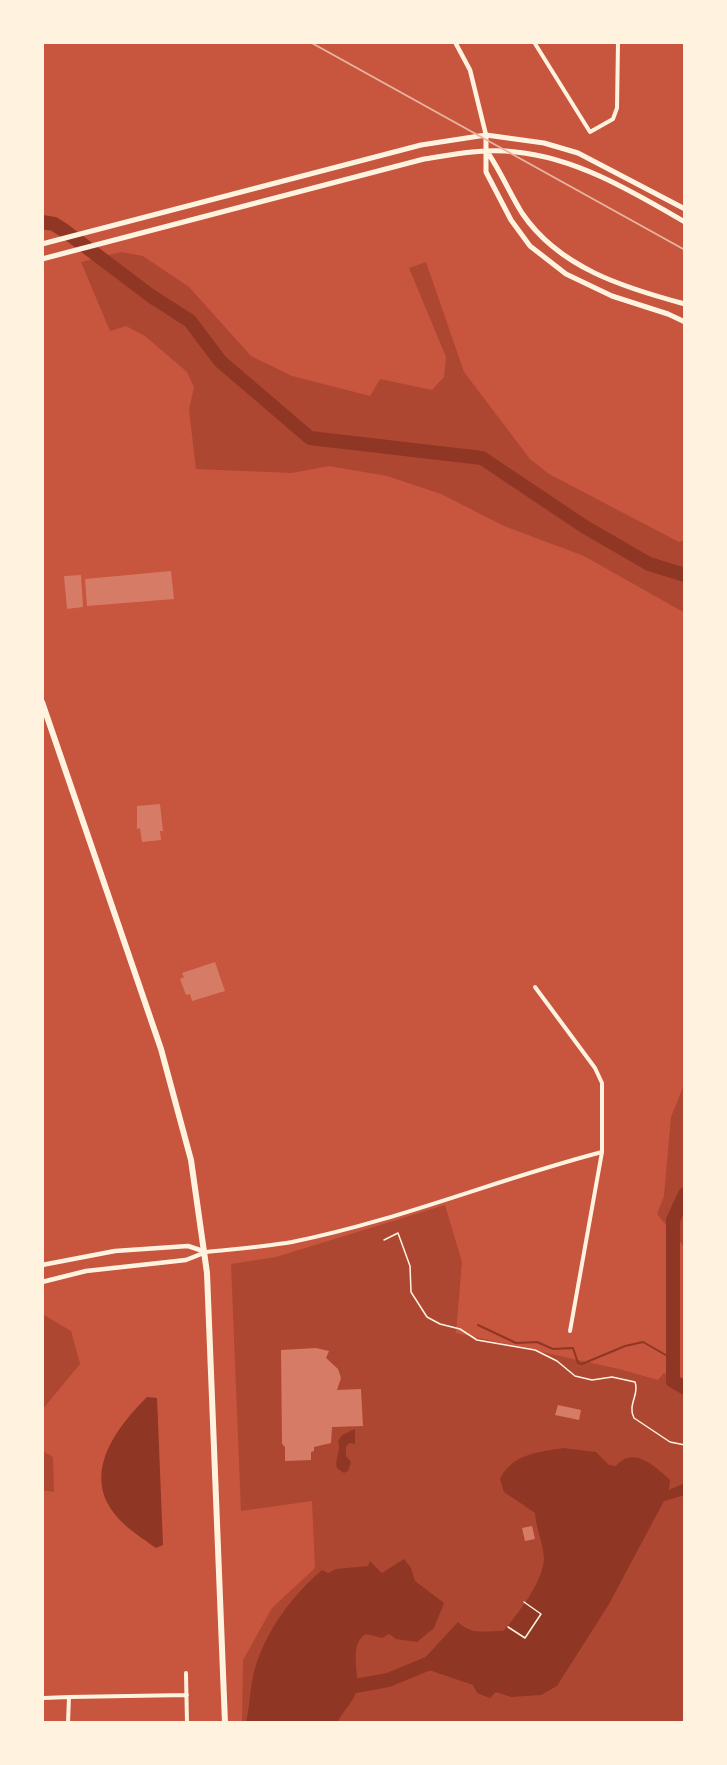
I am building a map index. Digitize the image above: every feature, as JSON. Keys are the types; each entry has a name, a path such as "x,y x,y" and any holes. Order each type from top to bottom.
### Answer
{"main road":[{"path":"486,135 488,151 486,172 499,200 530,246 575,278 612,296 668,314 685,322"},
{"path":"42,244 198,202 447,140 486,135 544,143 578,153 685,210"},
{"path":"42,259 424,159 468,151 539,155 581,168 624,187 685,222"},
{"path":"488,151 523,214 561,253 578,265 608,280 685,304"},
{"path":"198,202 198,217"},
{"path":"42,702 161,1049 190,1160 206,1252 225,1723"}],"street":[{"path":"455,42 470,70 486,135"},
{"path":"534,42 590,132 613,119 617,108 618,42"},
{"path":"535,987 595,1068 602,1083 602,1152 570,1331"},
{"path":"42,1282 118,1266 186,1260 206,1252 295,1241 454,1197 544,1167 602,1152"},
{"path":"42,1265 115,1251 188,1246 206,1252"},
{"path":"186,1673 187,1723"},
{"path":"44,1698 187,1695"},
{"path":"68,1723 69,1697"}],"path":[{"path":"384,1240 398,1233 410,1266 411,1292 427,1317 440,1324 460,1329 477,1340 535,1350 556,1361 575,1376 592,1380 612,1377 635,1382 637,1388 631,1406 633,1418 670,1442 685,1445"},
{"path":"508,1627 525,1638 541,1614 524,1602"}],"shaded area":[{"path":"121,252 143,256 189,287 251,356 292,376 370,396 380,379 432,390 444,377 446,357 409,268 426,262 464,372 530,459 549,474 679,542 685,540 685,613 584,556 504,526 441,494 387,476 329,466 292,473 196,469 189,410 194,387 187,372 145,336 126,326 110,331 81,262"},
{"path":"685,1082 685,1248 657,1214 664,1196 671,1117"},
{"path":"445,1205 462,1262 456,1333 619,1369 658,1380 664,1373 685,1382 685,1723 242,1723 243,1660 272,1608 315,1568 312,1501 241,1511 231,1264 276,1257"},
{"path":"42,1314 71,1331 80,1364 42,1410"},
{"path":"147,1397 157,1398 163,1545 156,1548 129,1529 112,1511 103,1489 102,1474 104,1459 110,1445 127,1419"},
{"path":"355,1429 355,1444 349,1443 346,1447 346,1456 351,1462 348,1471 344,1473 336,1465 338,1441 342,1435"},
{"path":"563,1448 596,1452 609,1465 616,1466 630,1458 644,1460 670,1480 669,1490 685,1483 685,1495 664,1501 609,1604 557,1686 541,1695 511,1697 496,1692 490,1698 477,1693 473,1685 426,1669 416,1671 417,1662 421,1662 458,1622 473,1631 503,1631 529,1597 540,1577 544,1558 535,1513 504,1492 500,1479 511,1464 519,1459 535,1453"},
{"path":"42,1451 53,1457 54,1492 42,1490"},
{"path":"404,1559 411,1568 415,1581 444,1603 434,1628 417,1642 396,1639 389,1634 382,1638 366,1634 360,1639 356,1652 356,1692 338,1721 340,1723 246,1723 253,1675 260,1654 282,1614 301,1591 322,1570 328,1573 336,1569 368,1566 370,1561 382,1573"}],"building":[{"path":"171,571 174,599 87,606 85,579"},
{"path":"81,575 83,607 67,609 64,576"},
{"path":"160,804 163,831 160,831 161,840 142,842 140,828 137,829 137,806"},
{"path":"215,962 225,991 192,1001 190,994 186,995 180,979 184,977 182,973"},
{"path":"316,1348 329,1351 326,1358 338,1369 341,1378 337,1390 361,1389 363,1426 332,1427 331,1443 314,1447 311,1460 285,1461 285,1447 282,1444 281,1350"},
{"path":"558,1405 581,1410 579,1420 555,1415"},
{"path":"532,1526 535,1539 525,1541 522,1528"}],"waterway":[{"path":"42,222 54,224 65,231 151,296 190,321 220,361 310,438 482,458 585,527 649,564 685,575"},
{"path":"685,1194 673,1220 673,1381 685,1388"},
{"path":"478,1325 516,1343 537,1342 553,1349 573,1348 578,1363 582,1364 625,1346 643,1342 671,1358"},
{"path":"339,1689 388,1680 432,1662"}],"railway":[{"path":"310,42 685,250"}]}
